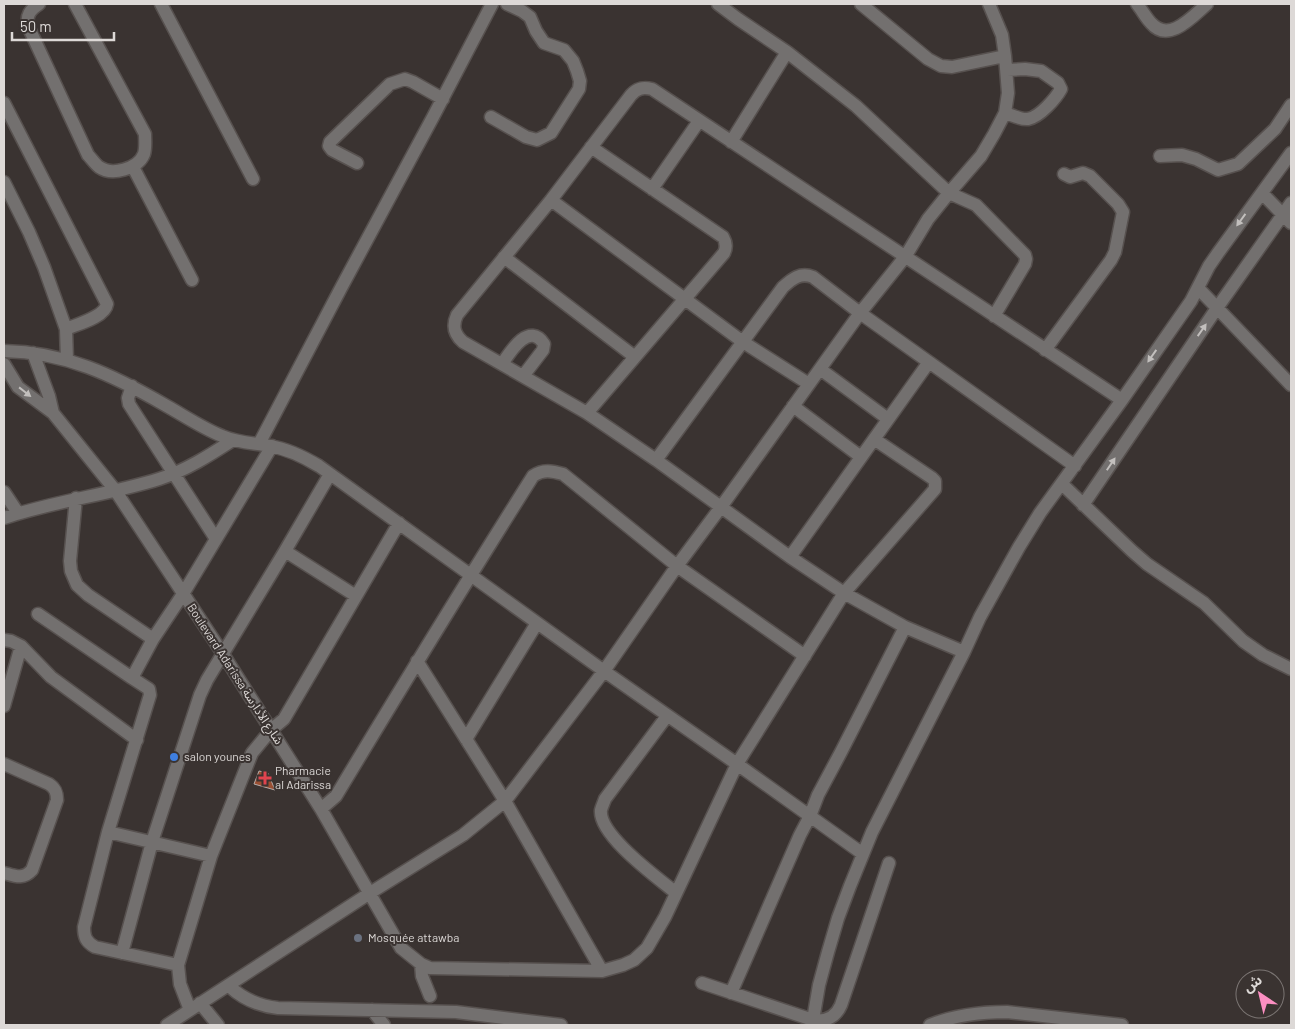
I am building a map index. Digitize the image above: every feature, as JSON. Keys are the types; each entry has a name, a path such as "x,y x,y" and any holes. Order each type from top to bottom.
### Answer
{"street":[{"path":"39,4 34,7 27,18 28,26 88,154 98,166 107,171 133,166 139,162 144,154 144,134 75,4"},
{"path":"161,4 253,179"},
{"path":"259,444 492,4"},
{"path":"491,117 526,137 537,140 551,133 579,89 580,81 573,61 564,50 544,43 530,18 522,11 507,4"},
{"path":"718,4 787,52 856,106 949,193 976,205 1025,255 1026,264 994,316"},
{"path":"861,4 928,59 941,66 952,67 1006,56"},
{"path":"167,1025 463,835 505,801 604,671 677,566 860,312 905,257 928,219 981,156 1005,113 1008,94 1006,56 1002,35 989,4"},
{"path":"1137,4 1152,25 1162,31 1176,29 1207,4"},
{"path":"731,142 787,52"},
{"path":"1005,113 1029,119 1040,114 1061,89 1058,83 1040,71 1025,69 1007,70"},
{"path":"357,164 332,150 329,146 330,142 390,84 405,78 443,98"},
{"path":"964,652 905,627 844,593 587,413 463,342 455,333 454,327 457,315 551,200 631,94 638,89 648,88 1122,400"},
{"path":"4,103 107,304 106,309 98,316 66,329"},
{"path":"1160,156 1182,155 1196,159 1218,170 1238,164 1275,129 1291,105"},
{"path":"652,189 700,121"},
{"path":"587,413 724,253 726,246 722,237 591,147"},
{"path":"813,1020 832,935 872,832 994,590 1019,547 1184,311 1209,266 1291,153"},
{"path":"133,166 192,280"},
{"path":"1045,350 1116,252 1123,212 1118,204 1090,176 1083,173 1070,177 1064,174"},
{"path":"4,182 44,267 66,329 67,360"},
{"path":"1262,193 1287,218"},
{"path":"551,200 743,342 809,384"},
{"path":"1084,505 1217,308 1287,218 1291,203"},
{"path":"504,257 635,357"},
{"path":"656,460 783,287 795,277 807,275 813,277 1075,466"},
{"path":"1198,288 1291,385"},
{"path":"502,364 523,338 528,336 542,340 544,344 543,350 523,376"},
{"path":"4,350 33,353 67,360 100,371 132,386 209,430 233,440 272,446 308,460 863,854"},
{"name":"Boulevard Adarissa شارع الأدارسة","path":"33,353 53,412"},
{"path":"790,557 929,362"},
{"name":"Boulevard Adarissa شارع الأدارسة","path":"4,364 18,387 53,412 115,490 322,809 401,948 421,964"},
{"path":"820,369 888,419"},
{"path":"132,386 128,401 216,539"},
{"path":"793,406 861,457"},
{"path":"430,996 422,976 421,964 430,968 460,967 602,971 634,960 647,948 665,917 737,764 844,593 935,489 932,478 874,439"},
{"path":"4,518 76,498 161,478 209,456 233,440"},
{"path":"132,678 153,639 183,594 272,446"},
{"path":"322,809 336,796 470,575 538,472 554,471 563,474 677,566 805,656"},
{"path":"122,953 152,842 200,695 330,474"},
{"path":"1062,484 1132,551 1162,575 1204,603 1243,641 1291,670"},
{"path":"4,492 18,513"},
{"path":"76,498 70,562 76,585 153,639"},
{"path":"218,1025 195,1006 180,984 178,966 212,856 252,753 284,719 399,523"},
{"path":"285,551 356,596"},
{"path":"38,614 149,689 150,695 108,832 84,926 84,934 87,941 95,947 178,966"},
{"path":"466,739 537,623"},
{"path":"731,993 818,795 905,627"},
{"path":"4,640 21,646 30,653 38,665 51,677 136,740"},
{"path":"4,706 21,646"},
{"path":"417,661 505,801 602,971"},
{"path":"667,716 605,798 601,810 603,822 612,836 638,863 676,893"},
{"path":"4,764 52,786 56,792 57,800 32,870 26,875 19,877 4,873"},
{"path":"108,832 212,856"},
{"path":"702,984 813,1020 830,1018 839,1010 890,863"},
{"path":"229,986 246,999 267,1007 456,1012 561,1025"},
{"path":"372,1010 384,1025"},
{"path":"930,1025 951,1018 988,1012 1007,1012 1122,1025"}],"building":[{"path":"259,771 268,773 275,790 254,784"}],"place":[{"name":"salon younes","path":"174,757"},
{"name":"Pharmacie al Adarissa","path":"265,778"},
{"name":"Mosquée attawba","path":"358,938"}]}
